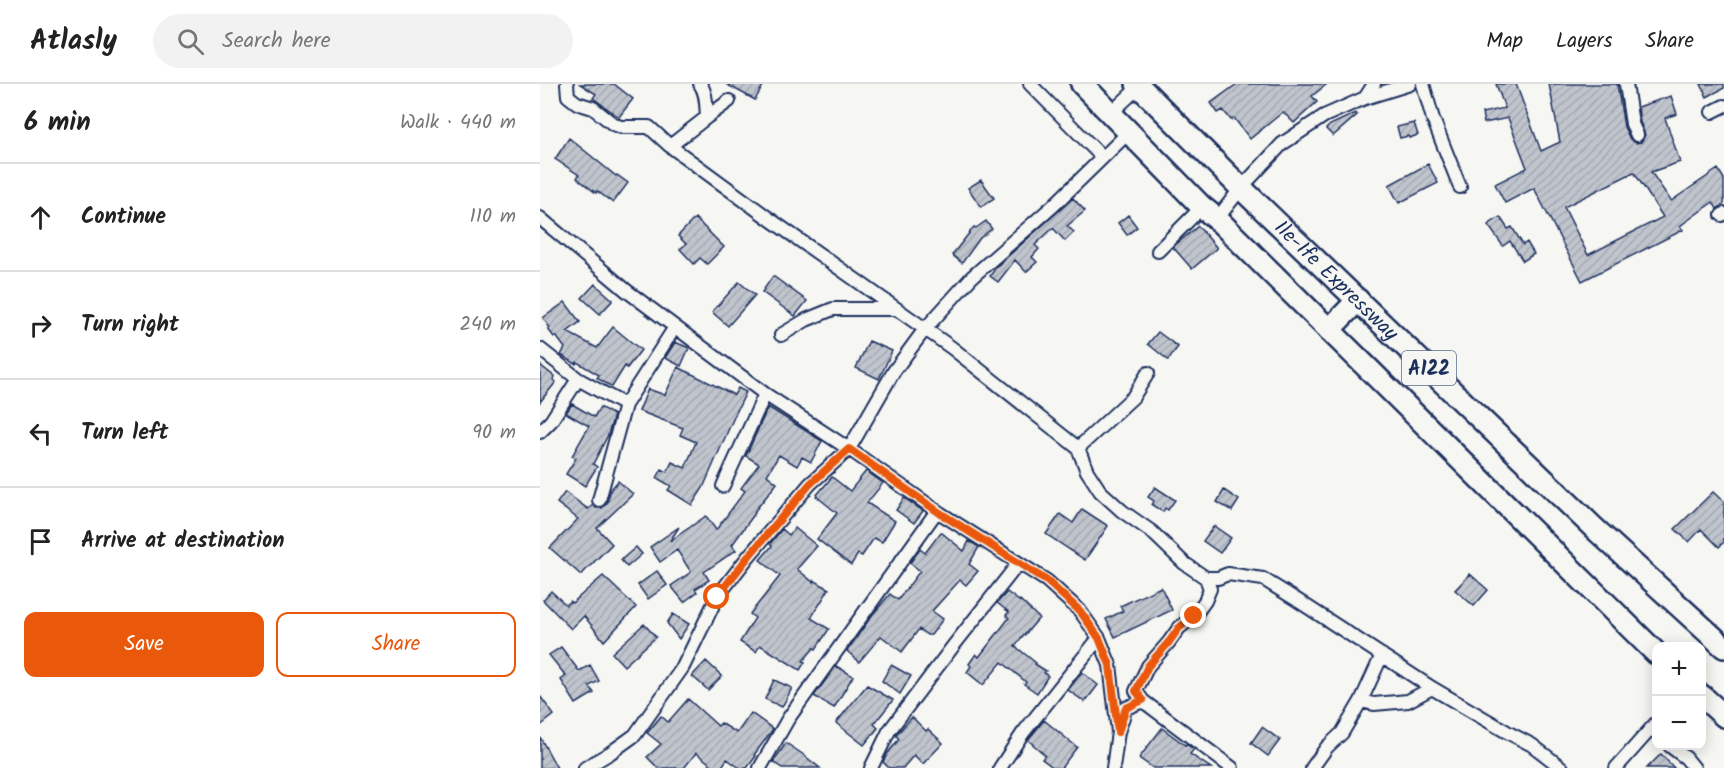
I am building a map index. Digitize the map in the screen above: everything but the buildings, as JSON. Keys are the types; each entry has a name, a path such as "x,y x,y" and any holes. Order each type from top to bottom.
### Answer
{"highway":[{"name":"Ile-Ife Expressway","path":"1082,84 1209,213 1652,649"},
{"name":"Ile-Ife Expressway","path":"1140,85 1241,188 1594,528 1724,647"},
{"path":"1329,330 1358,300"},
{"path":"1706,700 1724,716"}],"street":[{"path":"567,84 568,96 577,103 593,108 613,124 621,127 649,127 670,146 925,328 1078,448 1087,471 1100,491 1122,511 1152,532 1184,563 1206,578 1218,578 1228,574 1263,579 1432,688 1532,745 1562,768"},
{"path":"700,84 706,100 707,117"},
{"path":"1030,84 1102,157"},
{"path":"1365,98 1374,84"},
{"path":"1158,250 1241,188 1282,144 1324,116 1365,98 1410,84"},
{"path":"1423,84 1433,119 1460,187"},
{"path":"1626,84 1632,124 1637,135"},
{"path":"1111,113 1140,85"},
{"path":"670,146 729,101"},
{"path":"1712,112 1724,106"},
{"path":"585,768 635,735 683,667 717,597 810,484 849,449 894,371 925,328 972,277 1053,206 1129,132"},
{"path":"540,218 627,291 765,394 940,513 1047,581 1080,611 1099,638 1110,665 1118,732"},
{"path":"781,335 806,320 832,309 896,309"},
{"path":"599,500 625,405 675,327"},
{"path":"540,350 578,379 625,405"},
{"path":"1078,448 1133,398 1148,373"},
{"path":"540,432 551,421 578,379"},
{"path":"723,486 765,394"},
{"path":"760,768 788,719 874,596 934,515 940,513"},
{"path":"871,768 890,731 1018,564"},
{"path":"1206,578 1210,589 1206,601 1194,616 1179,628 1148,666 1136,691 1143,700 1232,768"},
{"path":"1000,768 1023,733 1099,638"},
{"path":"1312,768 1327,747 1342,733 1361,701 1382,655"},
{"path":"1361,701 1374,704 1408,701 1432,688"},
{"path":"1113,768 1118,732 1126,708 1143,700"},
{"path":"1616,768 1652,733"},
{"path":"1675,750 1694,768"}],"route":[{"path":"717,597 810,484 849,449 940,513 1047,581 1080,611 1099,638 1110,665 1118,732 1126,708 1143,700 1136,691 1148,666 1179,628 1194,616"}]}
